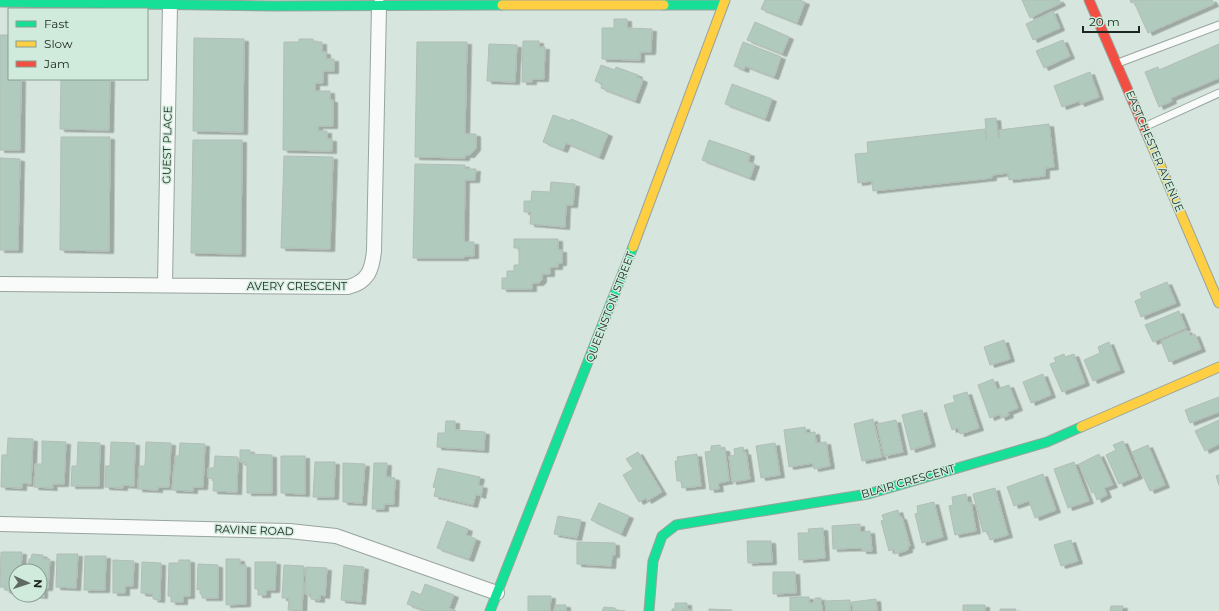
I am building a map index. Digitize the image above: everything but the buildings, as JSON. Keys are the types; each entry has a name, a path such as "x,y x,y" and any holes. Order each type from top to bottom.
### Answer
{"street":[{"name":"EASTCHESTER AVENUE","path":"1090,0 1217,294"},
{"path":"0,2 170,4 275,3 379,6 724,3"},
{"name":"QUEENSTON STREET","path":"490,611 629,258 724,3"},
{"name":"GUEST PLACE","path":"165,285 170,4"},
{"name":"AVERY CRESCENT","path":"0,284 348,287 359,283 368,275 372,268 374,251 379,6"},
{"name":"BLAIR CRESCENT","path":"649,611 653,561 662,536 676,525 868,494 883,490 1047,442 1219,367"},
{"name":"RAVINE ROAD","path":"0,524 289,531 336,536 497,593"}],"lane":[{"path":"1116,63 1219,25"},
{"path":"1144,127 1219,93"}],"traffic: fast":[{"path":"0,2 274,6 502,5"},
{"path":"664,5 723,5"},
{"path":"490,611 633,247"},
{"path":"649,611 653,561 662,536 676,525 868,494 1047,442 1081,427"}],"traffic: slow":[{"path":"633,247 725,0"},
{"path":"502,5 664,5"},
{"path":"1149,139 1219,303"},
{"path":"1081,427 1219,367"}],"traffic: jam":[{"path":"1089,0 1149,139"}]}
